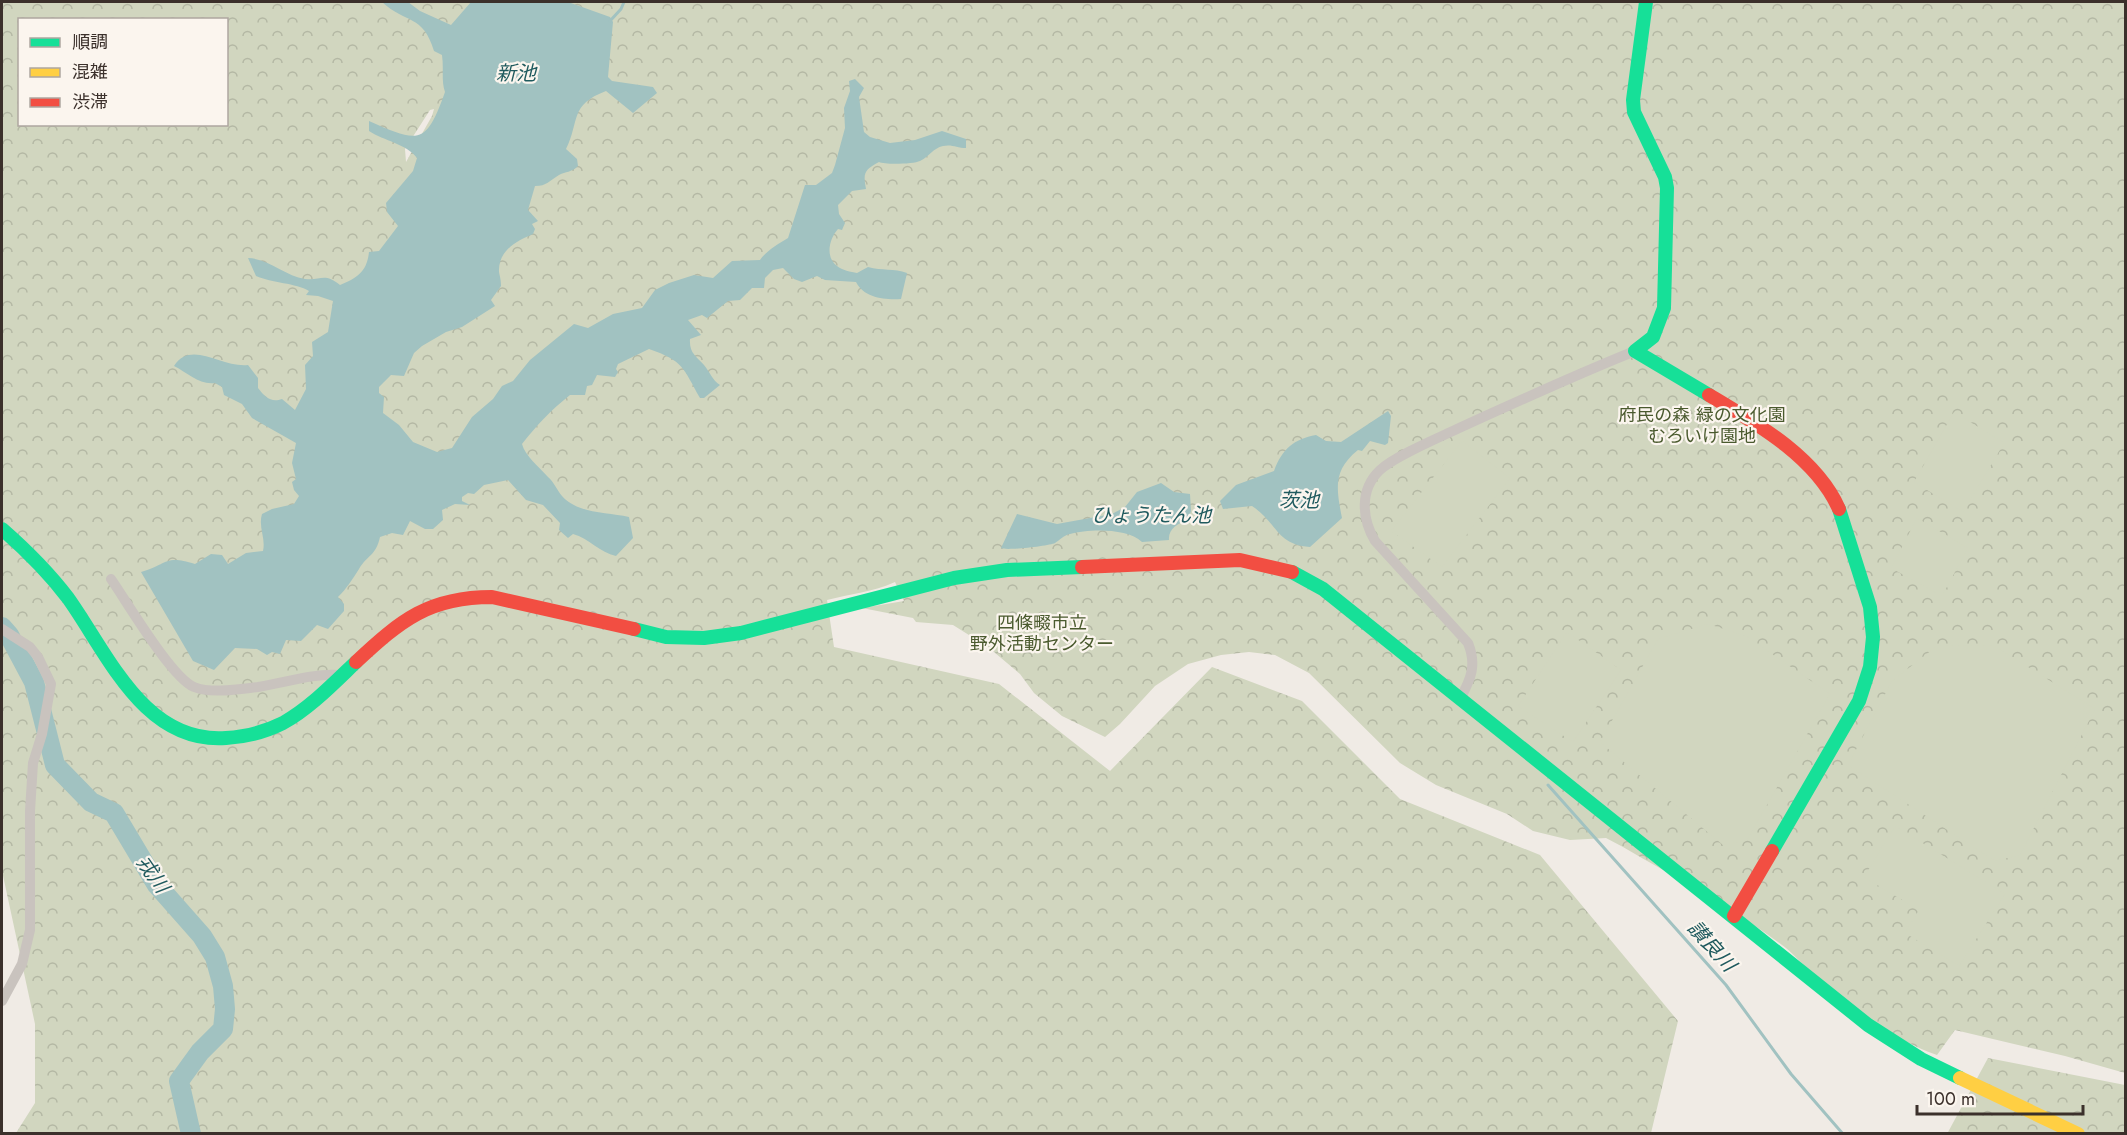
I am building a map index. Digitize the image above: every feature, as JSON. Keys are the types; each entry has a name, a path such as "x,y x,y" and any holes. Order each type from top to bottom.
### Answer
{"street":[{"path":"1460,699 1470,681 1474,659 1468,643 1375,541 1367,527 1364,501 1368,485 1380,469 1420,447 1635,351 1653,337 1661,322 1667,248 1665,177 1634,112 1633,100 1646,2"},
{"path":"1635,351 1742,418 1802,459 1833,496 1872,609 1875,630 1873,656 1870,674 1859,701 1734,916"},
{"path":"2,529 57,585 134,698 168,726 201,738 221,740 271,728 287,720 410,616 447,600 492,597 597,619 666,637 704,638 741,633 987,571 1240,560 1283,568 1303,576 1734,916 1868,1025 1921,1059 2078,1134"},
{"path":"111,579 164,656 182,679 194,687 208,690 255,687 323,674 339,675"},
{"path":"2,629 30,646 51,684 42,734 33,763 30,811 30,930 22,964 2,1002"}],"green space":[{"path":"2,2 2125,2 2125,1073 1955,1030 1937,1055 1919,1048 1885,1029 1854,1007 1786,948 1744,918 1623,847 1606,838 1570,840 1533,831 1507,814 1436,785 1400,763 1309,673 1275,655 1249,652 1221,655 1188,664 1155,686 1105,737 1062,716 1034,693 1020,674 988,647 953,625 916,622 913,618 862,608 904,601 895,582 870,591 827,600 834,647 999,684 1110,771 1212,667 1302,701 1400,799 1540,855 1678,1021 1651,1133 16,1133 35,1103 35,1024 2,871","holes":["434,109 406,162 405,149 430,110"]},
{"path":"1954,412 2004,443 1963,512 1914,482"},
{"path":"1462,441 1510,478 1442,567 1391,531"},
{"path":"1917,518 1968,548 1942,596 1891,568"},
{"path":"1708,624 1746,636 1830,694 1747,840 1723,845 1600,742 1658,639"},
{"path":"1567,632 1621,670 1573,742 1518,706"},
{"path":"1993,645 2095,709 2020,855 1995,861 1848,765 1892,681 1937,646"},
{"path":"1895,826 2005,894 1959,966 1905,933 1919,910 1864,877"},
{"path":"1988,1058 2125,1085 2125,1133 1947,1134"}],"water":[{"name":"新池","path":"382,2 408,2 420,11 451,25 471,2 568,2 610,17 613,22 608,77 612,81 653,87 657,93 633,113 606,91 586,102 577,115 566,149 577,159 578,166 545,184 535,186 528,210 538,221 532,224 535,229 533,234 515,243 505,252 499,272 501,286 491,300 495,306 462,327 446,332 422,346 414,353 404,376 391,375 379,387 379,393 384,397 383,413 399,425 413,442 437,452 452,448 472,417 493,399 502,386 513,381 530,360 574,324 588,328 613,314 642,308 655,290 669,283 694,275 713,278 732,261 760,260 788,238 805,185 816,185 832,173 845,128 844,108 850,91 849,81 855,79 864,88 859,97 864,132 870,137 890,143 915,140 942,131 966,139 966,148 943,146 912,163 879,162 866,172 866,189 852,191 838,205 839,214 845,223 842,230 838,229 835,233 831,243 830,253 833,262 841,269 857,273 868,267 907,273 901,299 870,295 864,292 856,282 825,280 817,276 802,282 794,279 783,268 773,270 765,278 764,288 752,288 740,300 728,301 707,318 702,315 688,320 701,335 690,339 692,351 720,385 704,398 700,398 686,372 676,362 649,349 618,364 615,377 597,375 592,385 587,386 585,395 570,395 533,430 522,444 526,453 552,481 562,496 584,509 629,517 633,538 616,556 579,536 573,534 568,538 559,530 560,523 543,505 526,500 508,480 484,485 474,494 468,493 462,497 462,501 470,505 455,504 442,510 443,520 433,529 425,529 410,521 403,535 392,533 380,537 374,552 362,564 338,597 344,604 344,611 328,629 317,625 301,641 286,640 280,654 272,652 267,655 257,649 235,648 214,670 193,661 141,572 171,560 195,564 211,554 222,555 228,564 246,553 263,551 262,514 294,504 299,496 292,482 296,479 292,463 296,443 252,418 242,404 224,395 222,387 199,380 174,366 181,358 189,355 208,356 228,363 248,365 258,378 258,388 263,394 271,400 282,399 295,410 306,389 305,365 313,356 312,342 328,332 333,301 306,295 309,291 297,286 256,276 248,258 263,261 291,275 305,279 326,278 340,285 356,277 366,265 369,252 379,251 398,226 387,212 386,203 413,171 417,158 407,149 369,131 369,121 399,133 410,136 419,135 426,131 432,122 445,92 442,55 434,51 430,39 419,25"},
{"name":"茨池","path":"1388,411 1391,416 1388,443 1385,445 1370,441 1362,451 1358,450 1344,465 1338,480 1338,498 1342,518 1310,547 1290,542 1252,506 1223,509 1220,501 1236,485 1274,471 1285,451 1295,442 1316,435 1326,441 1341,442"},
{"name":"ひょうたん池","path":"1161,483 1174,492 1190,494 1191,511 1188,520 1174,527 1169,540 1142,542 1127,534 1097,531 1078,532 1064,536 1055,543 1045,545 1018,549 1001,548 1017,514 1057,524 1112,514 1125,507 1137,492"}],"waterway":[{"path":"610,21 624,2"},
{"name":"戎川","path":"2,627 9,635 34,682 55,765 91,802 114,813 157,885 202,936 215,957 223,986 225,1009 223,1029 200,1052 179,1081 191,1134"},
{"name":"讃良川","path":"1548,785 1726,985 1791,1074 1843,1134"}],"traffic: fast":[{"path":"1646,2 1633,100 1634,112 1665,177 1667,188 1664,308 1653,337 1635,351 1709,395"},
{"path":"1772,851 1859,701 1870,667 1873,637 1870,607 1839,509"},
{"path":"2,529 37,562 61,589 131,691 151,711 172,727 197,736 226,738 262,731 293,717 312,703 356,662"},
{"path":"634,629 666,637 704,638 741,633 954,578 1007,570 1082,567"},
{"path":"1292,572 1323,589 1868,1025 1921,1059 1960,1078"}],"traffic: slow":[{"path":"1960,1078 2078,1134"}],"traffic: jam":[{"path":"1709,395 1746,417 1800,457 1829,490 1839,509"},
{"path":"1082,567 1240,560 1292,572"},
{"path":"356,662 387,634 417,614 433,606 470,598 492,597 634,629"},
{"path":"1734,916 1772,851"}],"park label":[{"name":"府民の森 緑の文化園 むろいけ園地","path":"1702,425"},
{"name":"四條畷市立 野外活動センター","path":"1042,633"}]}
